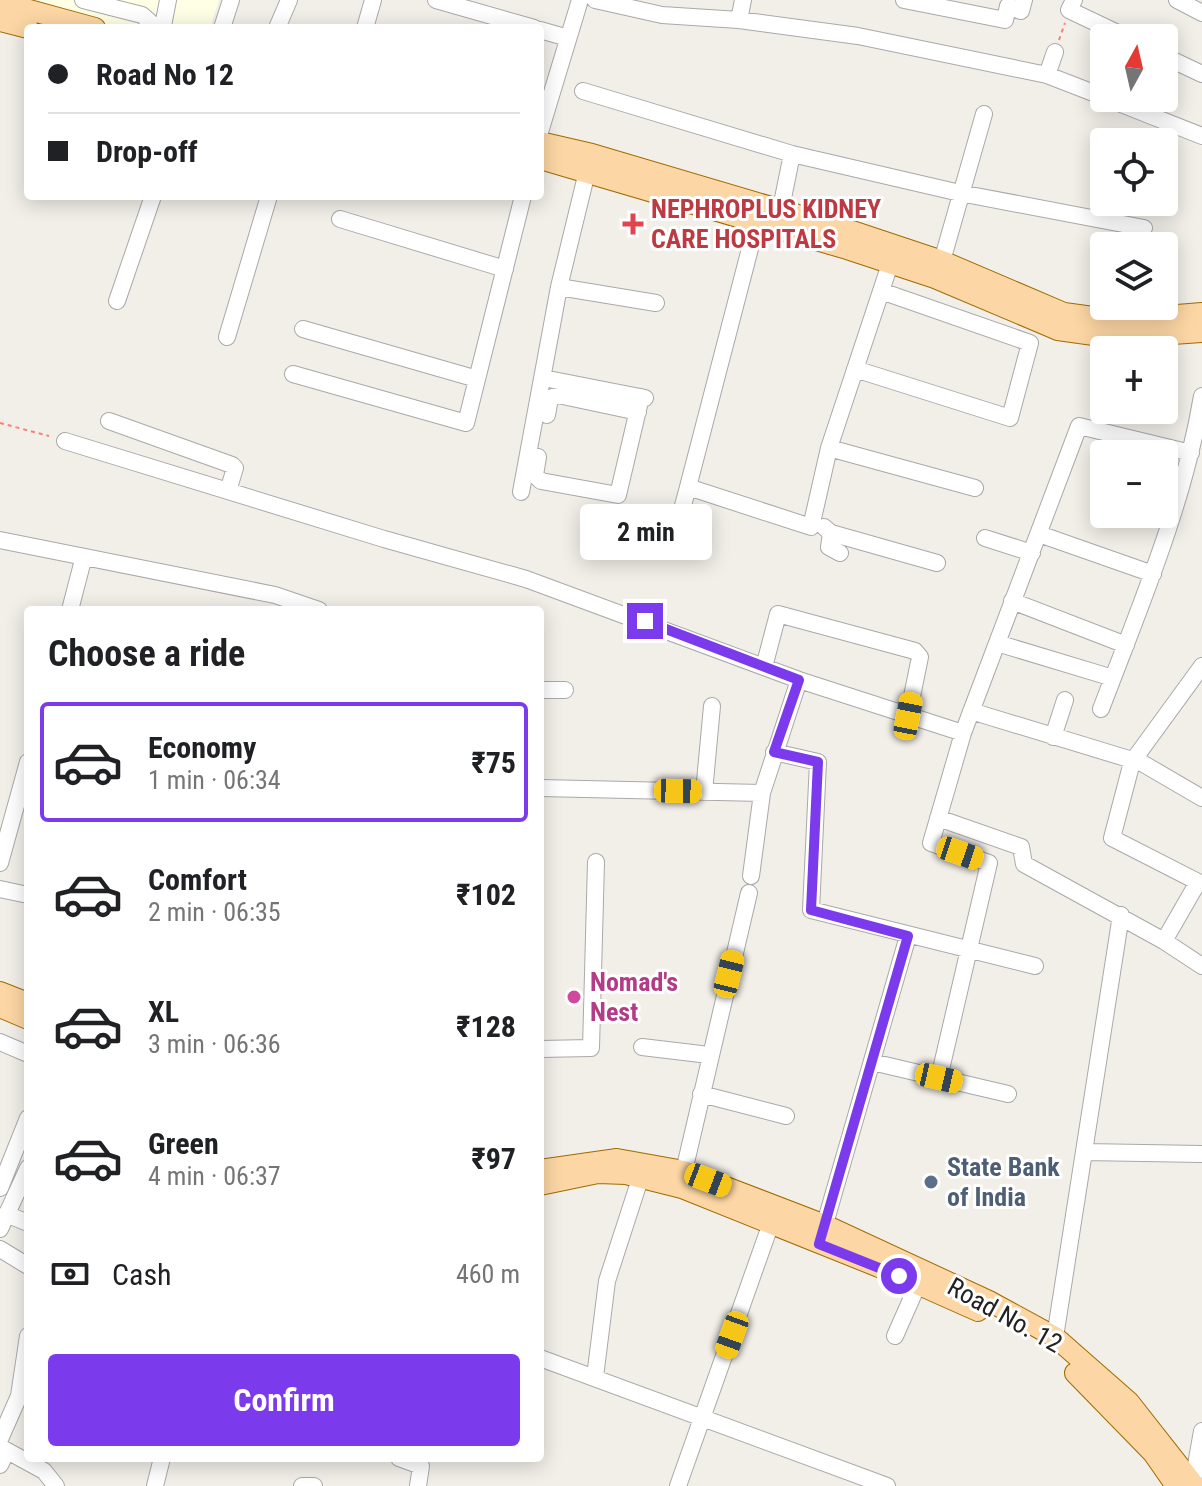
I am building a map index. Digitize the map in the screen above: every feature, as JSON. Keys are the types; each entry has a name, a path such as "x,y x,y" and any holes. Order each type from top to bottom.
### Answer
{"main road":[{"path":"0,2 80,24"},
{"path":"0,21 24,27"},
{"path":"544,143 767,211 893,254 1058,330 1086,337 1202,332"},
{"path":"544,160 767,211"},
{"path":"893,254 942,261 1064,313 1089,318 1202,313"},
{"path":"0,992 24,1001"},
{"path":"0,1007 24,1017"},
{"name":"Road No. 12","path":"544,1169 617,1159 684,1171 822,1235 989,1301 1055,1337 1129,1402 1188,1485"},
{"path":"544,1184 598,1173 641,1176 682,1188 770,1226 822,1235 1015,1329 1055,1353 1188,1485"}],"street":[{"path":"83,0 107,3 142,15 157,24 168,0"},
{"path":"223,24 231,0"},
{"path":"279,24 289,0"},
{"path":"366,24 373,0"},
{"path":"436,0 520,24"},
{"path":"547,86 568,38 580,0"},
{"path":"595,0 662,15 739,20 858,36 1047,75 1090,92"},
{"path":"739,20 743,0"},
{"path":"904,0 1005,20 1008,6 1021,11 1024,0"},
{"path":"1177,0 1202,13"},
{"path":"1072,5 1104,24"},
{"path":"544,31 568,38"},
{"path":"1047,75 1055,52"},
{"path":"1178,63 1202,74"},
{"path":"583,91 792,154 960,193 1144,228"},
{"path":"1141,112 1202,136"},
{"path":"942,261 984,114"},
{"path":"678,524 767,211 792,154"},
{"path":"587,172 559,287 543,378 536,478 612,496 620,492 641,402"},
{"path":"117,301 152,200"},
{"path":"227,337 268,200"},
{"path":"293,374 460,424 466,423 522,200"},
{"path":"340,219 505,269"},
{"path":"811,527 829,448 893,254"},
{"path":"559,287 656,303"},
{"path":"855,369 1010,418 1030,343 881,291"},
{"path":"303,329 477,379"},
{"path":"543,378 641,402"},
{"path":"521,492 542,414 550,398 558,395 641,402"},
{"path":"1101,709 1153,574 1196,447 1202,396"},
{"path":"109,421 232,465 235,468 228,491"},
{"path":"939,1078 966,951 989,863 931,843 963,733 1079,426 1196,447"},
{"path":"65,441 526,579 799,680 963,733"},
{"path":"829,448 975,488"},
{"path":"688,487 937,563"},
{"path":"831,533 829,547 840,553"},
{"path":"1039,534 1153,574"},
{"path":"985,538 1032,553"},
{"path":"0,540 273,603"},
{"path":"71,606 83,560"},
{"path":"1012,601 1126,645"},
{"path":"764,667 778,614 915,651 920,657 908,716"},
{"path":"997,643 1113,678"},
{"path":"1164,941 1200,883 1112,838 1132,762 1202,666"},
{"path":"684,1171 750,884 762,793 799,680"},
{"path":"544,690 565,690"},
{"path":"1053,737 1065,700"},
{"path":"704,792 712,706"},
{"path":"971,711 1142,763 1202,798"},
{"path":"774,752 818,762 811,910 1035,966"},
{"path":"0,863 24,780"},
{"path":"544,788 762,793"},
{"path":"938,818 1021,847 1024,864 1121,915 1202,966"},
{"path":"544,1049 591,1048 596,862"},
{"path":"0,889 24,894"},
{"path":"1055,1337 1121,915"},
{"path":"822,1235 908,936"},
{"path":"0,1042 24,1052"},
{"path":"642,1047 709,1055"},
{"path":"872,1062 1008,1094"},
{"path":"701,1094 786,1116"},
{"path":"0,1188 24,1128"},
{"path":"1084,1152 1202,1154"},
{"path":"24,1176 3,1221 24,1223"},
{"path":"595,1377 607,1281 641,1176"},
{"path":"678,1486 770,1226"},
{"path":"0,1249 24,1264"},
{"path":"895,1336 918,1284"},
{"path":"544,1359 703,1417 847,1478 887,1486"},
{"path":"24,1363 19,1396 2,1451 24,1461"},
{"path":"1188,1485 1201,1442"},
{"path":"25,1462 44,1471 56,1486"},
{"path":"155,1486 161,1462"},
{"path":"410,1462 421,1466 418,1486"},
{"path":"302,1486 314,1486"}],"path":[{"path":"1055,52 1072,5"},
{"path":"0,423 65,441"}],"shaded area":[{"path":"1,0 219,0 211,24 96,24"}],"place":[{"name":"NEPHROPLUS KIDNEY CARE HOSPITALS","path":"633,224"},
{"name":"Nomad's Nest","path":"574,997"},
{"name":"State Bank of India","path":"931,1182"}],"route":[{"path":"645,621 799,680 774,752 818,762 811,910 908,936 819,1244 899,1276"}]}
